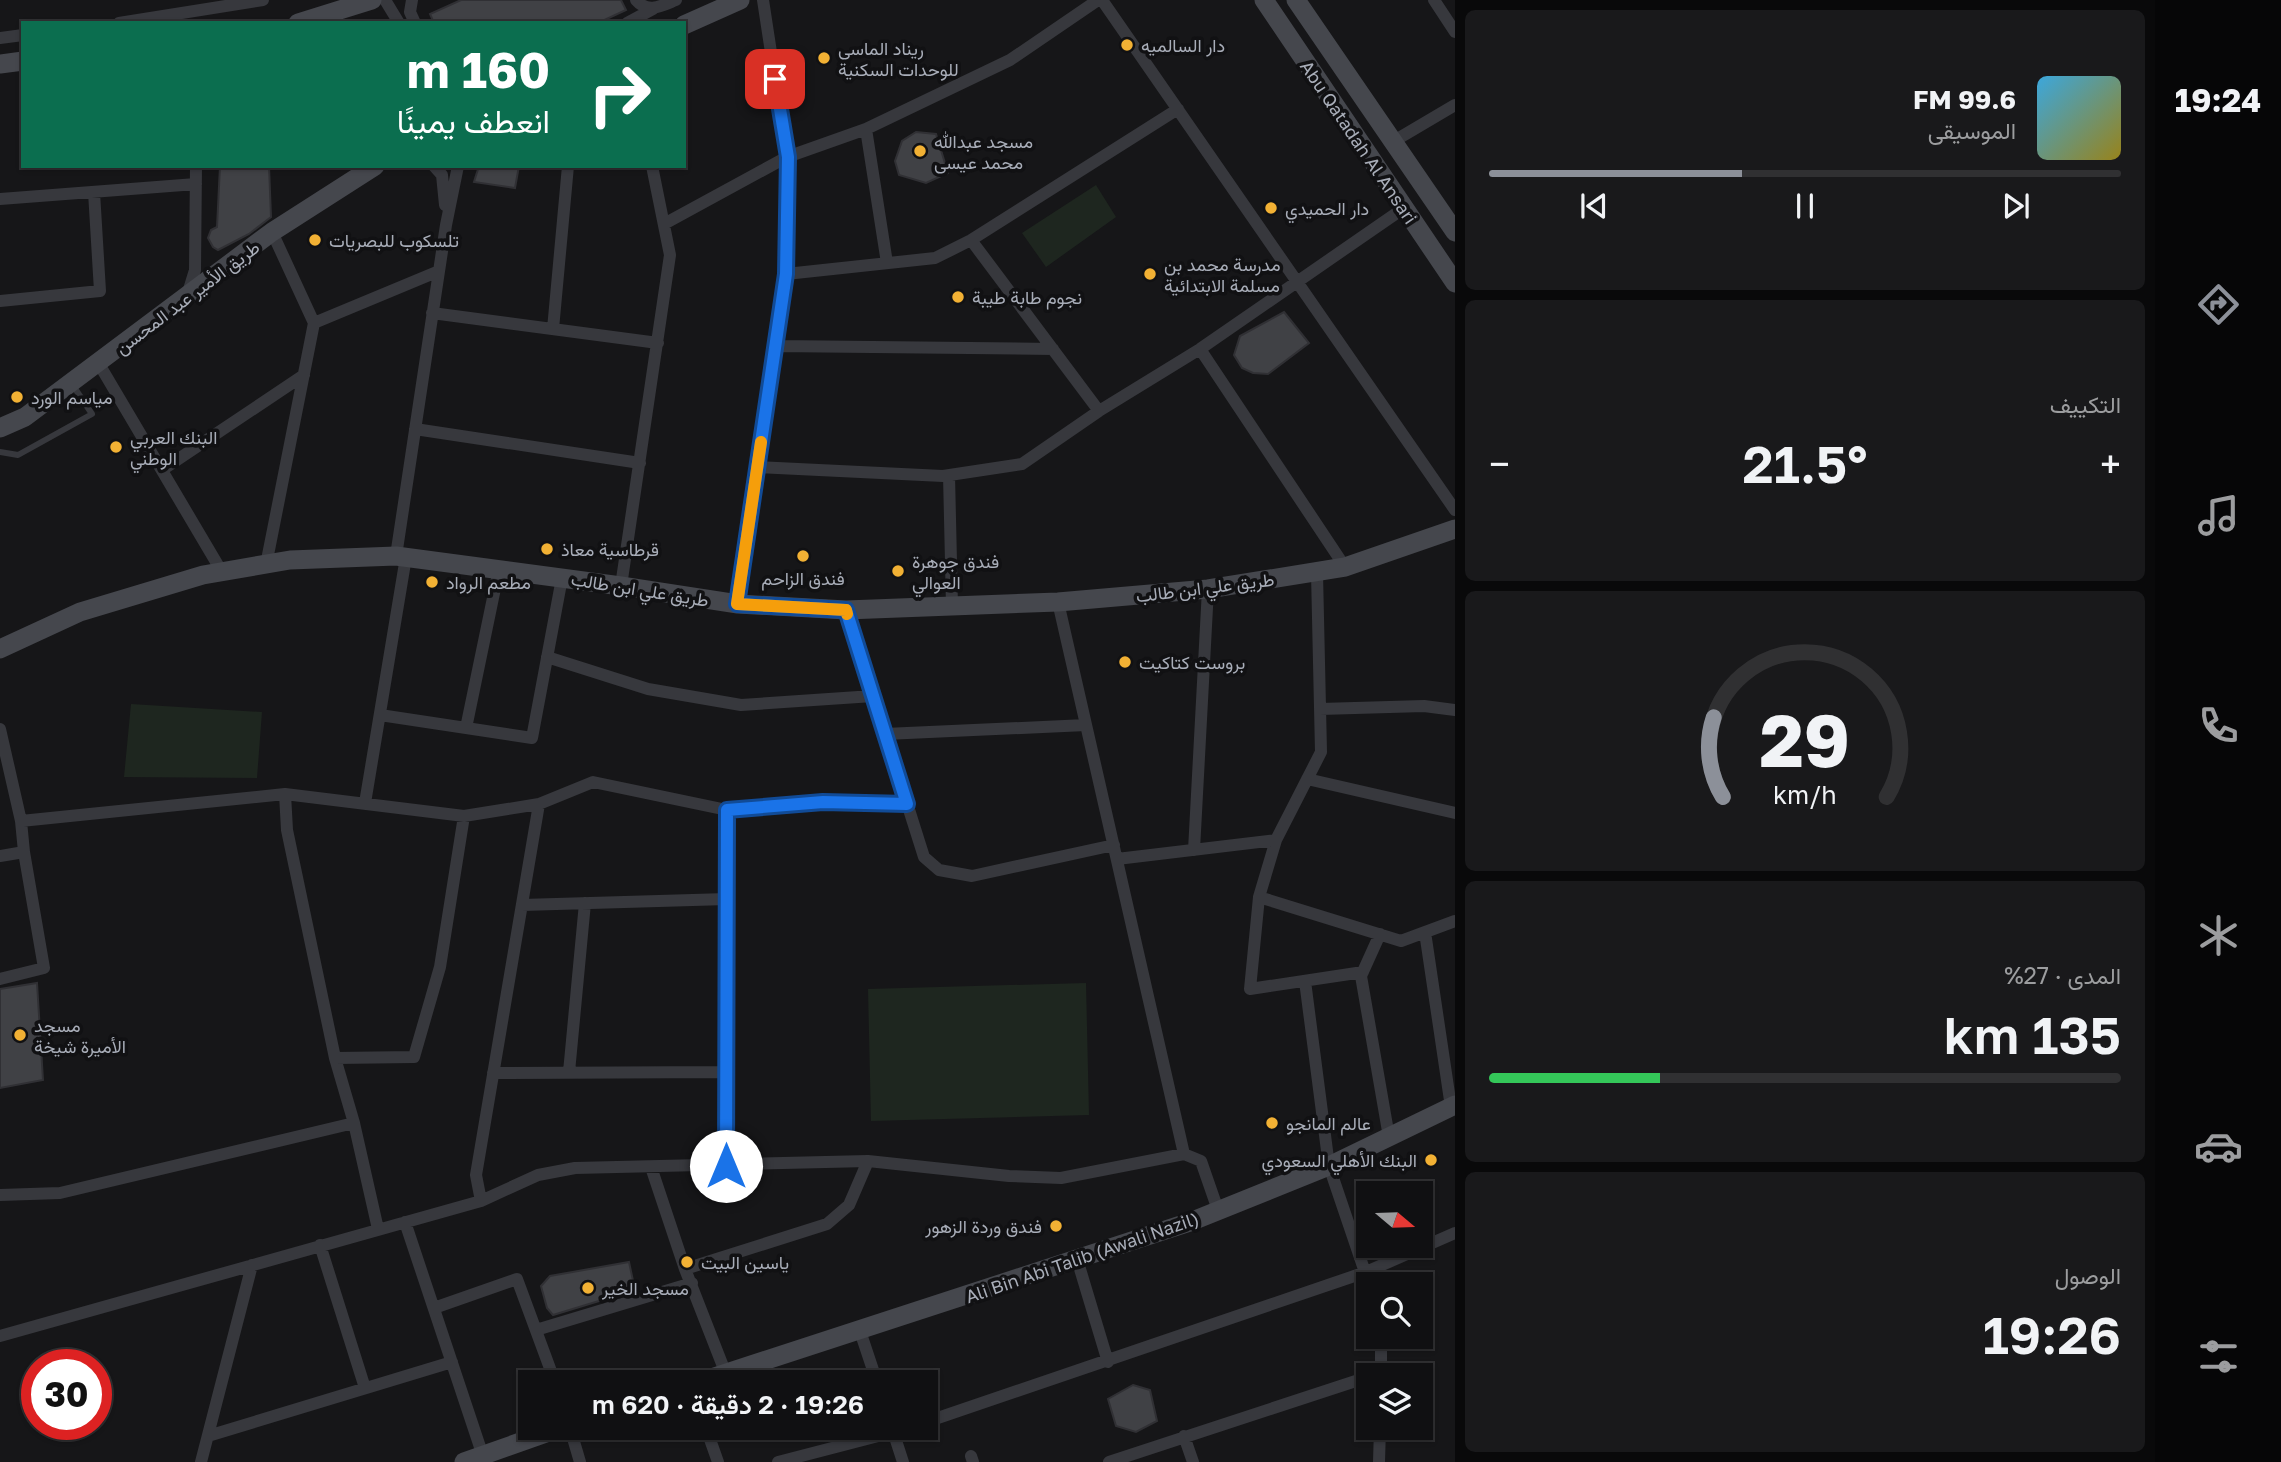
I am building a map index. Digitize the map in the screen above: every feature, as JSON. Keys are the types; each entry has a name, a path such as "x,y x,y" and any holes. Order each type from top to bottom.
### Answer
{"main road":[{"path":"300,21 315,8 372,0"},
{"path":"686,24 740,0"},
{"name":"Abu Qatadah Al Ansari","path":"1264,0 1455,283"},
{"name":"Abu Qatadah Al Ansari","path":"1296,0 1455,232"},
{"path":"0,64 21,61"},
{"name":"طريق الأمير عبد المحسن","path":"0,428 25,417 272,232 372,168"},
{"name":"طريق علي ابن طالب","path":"0,649 80,612 203,575 290,560 401,557 737,604 846,610 1058,602 1208,589 1345,567 1455,529"},
{"name":"Ali Bin Abi Talib (Awali Nazil)","path":"738,1370 1190,1222 1329,1166 1453,1106"},
{"path":"464,1462 526,1440"}],"street":[{"path":"131,21 263,0"},
{"path":"384,0 398,21"},
{"path":"412,0 410,12 414,21"},
{"path":"636,0 653,9"},
{"path":"631,21 676,0"},
{"path":"737,604 786,274 788,157 763,0"},
{"path":"664,224 788,157 866,129 1010,60 1100,0 1455,510"},
{"path":"1434,0 1455,32"},
{"path":"0,38 21,36"},
{"path":"1394,141 1455,105"},
{"path":"786,274 935,258 971,240 1178,109"},
{"path":"866,129 887,263"},
{"path":"187,296 195,270 196,168"},
{"path":"436,168 442,175 446,225"},
{"path":"365,803 380,715 415,429 446,225 458,168"},
{"path":"552,329 568,168"},
{"path":"621,586 670,254 652,168"},
{"path":"0,200 196,184"},
{"path":"0,301 100,291 94,192"},
{"path":"757,467 949,475 1022,464 1100,411 1200,349 1404,208"},
{"path":"266,565 314,323 272,232"},
{"path":"971,240 1100,411"},
{"path":"314,323 439,271"},
{"path":"432,313 658,343"},
{"path":"775,346 1053,349"},
{"path":"1200,349 1345,567"},
{"path":"99,364 222,572"},
{"path":"162,470 304,375"},
{"path":"415,429 640,463"},
{"path":"949,475 952,606"},
{"path":"466,728 499,569"},
{"path":"1317,573 1321,751 1276,840 1259,897 1250,989 1363,972"},
{"path":"380,715 532,738 562,578"},
{"path":"1194,850 1208,589"},
{"path":"1058,602 1184,1154"},
{"path":"846,610 924,857 939,870 972,876 1114,845"},
{"path":"547,657 648,689 741,705 873,696"},
{"path":"1320,709 1424,706 1455,710"},
{"path":"885,734 1086,725"},
{"path":"0,729 21,821 44,968 0,979"},
{"path":"1307,779 1455,813"},
{"path":"21,821 285,794 464,816 539,804 593,782 727,810 823,802 907,804"},
{"path":"285,794 287,830 335,1058 354,1123 378,1229"},
{"path":"481,1201 476,1175 539,804"},
{"path":"726,1166 727,810"},
{"path":"335,1058 414,1056 440,967 464,816"},
{"path":"1117,859 1276,840"},
{"path":"0,856 24,852"},
{"path":"1259,897 1401,941 1455,921"},
{"path":"522,905 727,899"},
{"path":"569,1072 585,903"},
{"path":"1425,932 1453,1106"},
{"path":"1380,934 1361,976 1389,1137"},
{"path":"1305,981 1329,1166 1365,1272"},
{"path":"493,1073 726,1072"},
{"path":"0,1195 60,1193 354,1123"},
{"path":"0,1336 481,1201 538,1175 575,1168 868,1161 1009,1176 1060,1178 1184,1154 1201,1161 1217,1210"},
{"path":"685,1269 827,1224 849,1205 868,1161"},
{"path":"650,1167 685,1269 724,1370"},
{"path":"405,1222 483,1455"},
{"path":"1379,1272 1455,1233"},
{"path":"320,1245 365,1388"},
{"path":"1077,1259 1108,1362"},
{"path":"201,1462 252,1265"},
{"path":"434,1308 517,1279 551,1370"},
{"path":"938,1418 1356,1282"},
{"path":"536,1330 691,1283"},
{"path":"860,1331 873,1370"},
{"path":"208,1436 452,1362"},
{"path":"1109,1462 1356,1381"},
{"path":"1184,1436 1193,1462"},
{"path":"574,1440 580,1462"},
{"path":"710,1440 718,1462"},
{"path":"779,1462 860,1440"},
{"path":"896,1440 903,1462"},
{"path":"1379,1462 1380,1440"}],"lane":[{"path":"0,452 18,455 92,414 72,383"}],"shaded area":[{"path":"1096,185 1116,217 1046,267 1022,233"},
{"path":"131,704 262,712 257,778 124,777"},
{"path":"1086,983 1089,1115 871,1121 868,989"}],"building":[{"path":"461,0 621,0 626,10 602,21 433,21 430,14"},
{"name":"مسجد عبدالله محمد عيسى","path":"916,132 936,134 948,173 926,183 899,175 895,161 902,141"},
{"path":"220,168 269,168 271,217 249,234 218,250 208,238 211,230 217,227"},
{"path":"478,168 519,168 515,188 474,182"},
{"path":"1284,312 1309,343 1268,374 1253,373 1242,368 1234,355 1240,336"},
{"name":"مسجد الأميرة شيخة","path":"37,983 43,1080 0,1088 0,989"},
{"name":"مسجد الخير","path":"629,1262 635,1290 553,1315 547,1308 541,1286 550,1276"},
{"path":"1133,1385 1150,1390 1157,1421 1136,1432 1116,1426 1108,1399"}],"slow traffic":[{"path":"761,442 737,604 846,610 847,614"}],"place":[{"name":"دار السالميه","path":"1127,45"},
{"name":"ريناد الماسي للوحدات السكنية","path":"824,58"},
{"name":"مسجد عبدالله محمد عيسى","path":"920,151"},
{"name":"دار الحميدي","path":"1271,208"},
{"name":"تلسكوب للبصريات","path":"315,240"},
{"name":"مدرسة محمد بن مسلمة الابتدائية","path":"1150,274"},
{"name":"نجوم طابة طيبة","path":"958,297"},
{"name":"مياسم الورد","path":"17,397"},
{"name":"البنك العربي الوطني","path":"116,447"},
{"name":"قرطاسية معاذ","path":"547,549"},
{"name":"فندق الزاحم","path":"803,556"},
{"name":"فندق جوهرة العوالي","path":"898,571"},
{"name":"مطعم الرواد","path":"432,582"},
{"name":"بروست كتاكيت","path":"1125,662"},
{"name":"مسجد الأميرة شيخة","path":"20,1035"},
{"name":"عالم المانجو","path":"1272,1123"},
{"name":"البنك الأهلي السعودي","path":"1431,1160"},
{"name":"فندق وردة الزهور","path":"1056,1226"},
{"name":"ياسين البيت","path":"687,1262"},
{"name":"مسجد الخير","path":"588,1288"}],"route":[{"path":"726,1166 727,810 823,802 907,804 846,610 737,604 786,274 788,157 775,79"}]}
